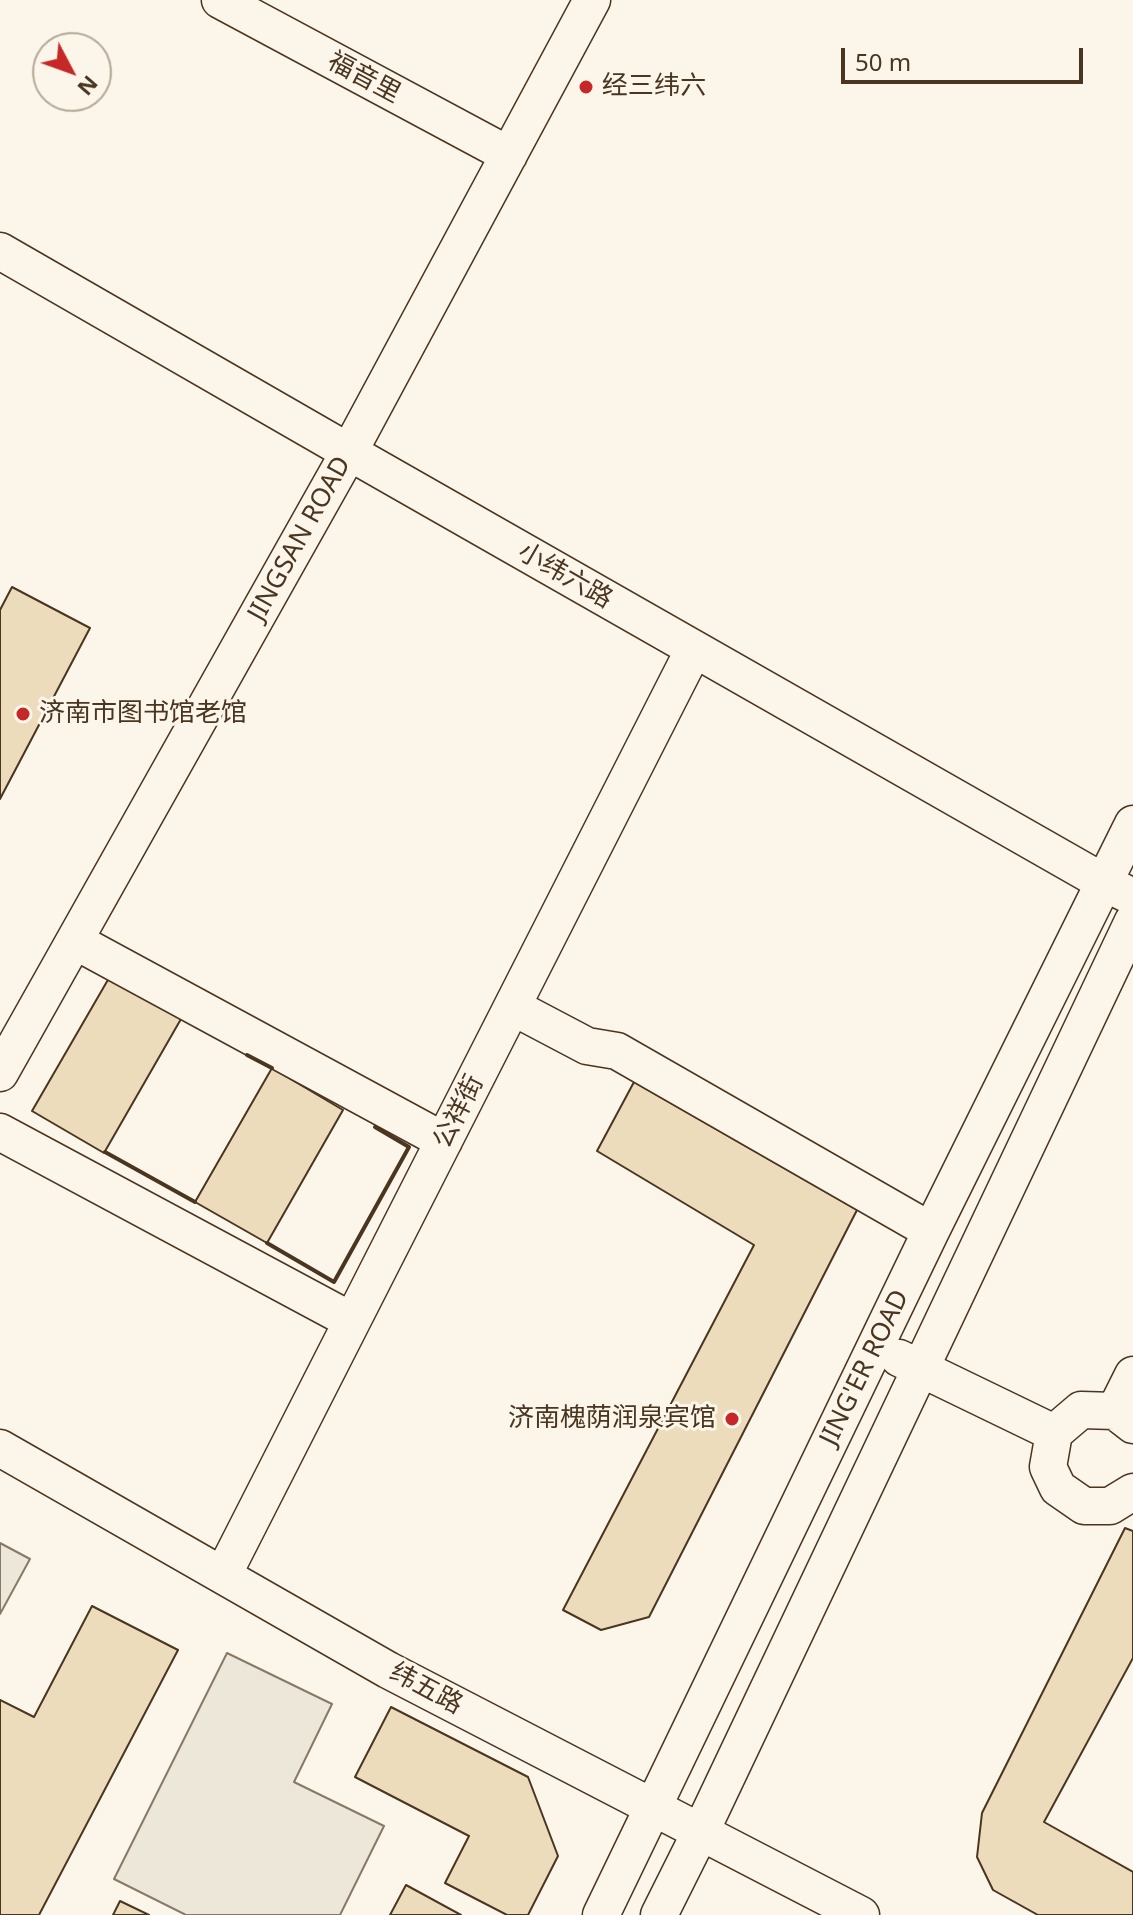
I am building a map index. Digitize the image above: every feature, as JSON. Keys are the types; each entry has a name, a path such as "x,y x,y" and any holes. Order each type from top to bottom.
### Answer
{"street":[{"name":"福音里","path":"220,0 509,155"},
{"name":"JINGSAN ROAD","path":"0,1073 349,452 592,0"},
{"name":"小纬六路","path":"0,251 1119,890"},
{"name":"公祥街","path":"223,1575 694,649"},
{"name":"JING'ER ROAD","path":"601,1915 931,1231 1119,890 1133,824"},
{"name":"JING'ER ROAD","path":"659,1915 1133,921"},
{"path":"75,941 444,1141"},
{"path":"513,1007 587,1046 617,1051 931,1231"},
{"path":"0,1132 352,1321"},
{"path":"876,1346 1054,1433"},
{"path":"1133,1375 1124,1418 1081,1410 1054,1433 1048,1467 1058,1488 1084,1506 1110,1506 1133,1492"},
{"name":"纬五路","path":"0,1448 388,1670 861,1915"}],"shaded area":[{"path":"0,1543 30,1559 0,1614"},
{"path":"227,1653 332,1704 294,1782 384,1826 340,1915 186,1915 114,1879"}],"building":[{"name":"济南市图书馆老馆","path":"12,587 90,628 0,799 0,610"},
{"path":"109,978 181,1019 104,1153 32,1111"},
{"path":"272,1068 343,1110 267,1243 195,1202"},
{"path":"634,1082 857,1210 649,1617 601,1630 563,1610 754,1245 597,1151"},
{"path":"1125,1528 1133,1531 1133,1658 1044,1822 1133,1872 1133,1915 1038,1915 993,1890 977,1857 982,1813"},
{"path":"92,1606 178,1650 39,1915 0,1915 0,1700 34,1717"},
{"path":"391,1707 528,1777 558,1856 528,1915 507,1915 445,1883 469,1836 355,1777"},
{"path":"406,1885 461,1915 390,1915"},
{"path":"120,1901 149,1915 113,1915"}],"wall":[{"path":"247,1055 272,1068"},
{"path":"267,1243 334,1282 409,1147 375,1127"},
{"path":"105,1152 195,1202"}],"place":[{"name":"经三纬六","path":"586,87"},
{"name":"济南市图书馆老馆","path":"23,714"},
{"name":"济南槐荫润泉宾馆","path":"732,1419"}]}
